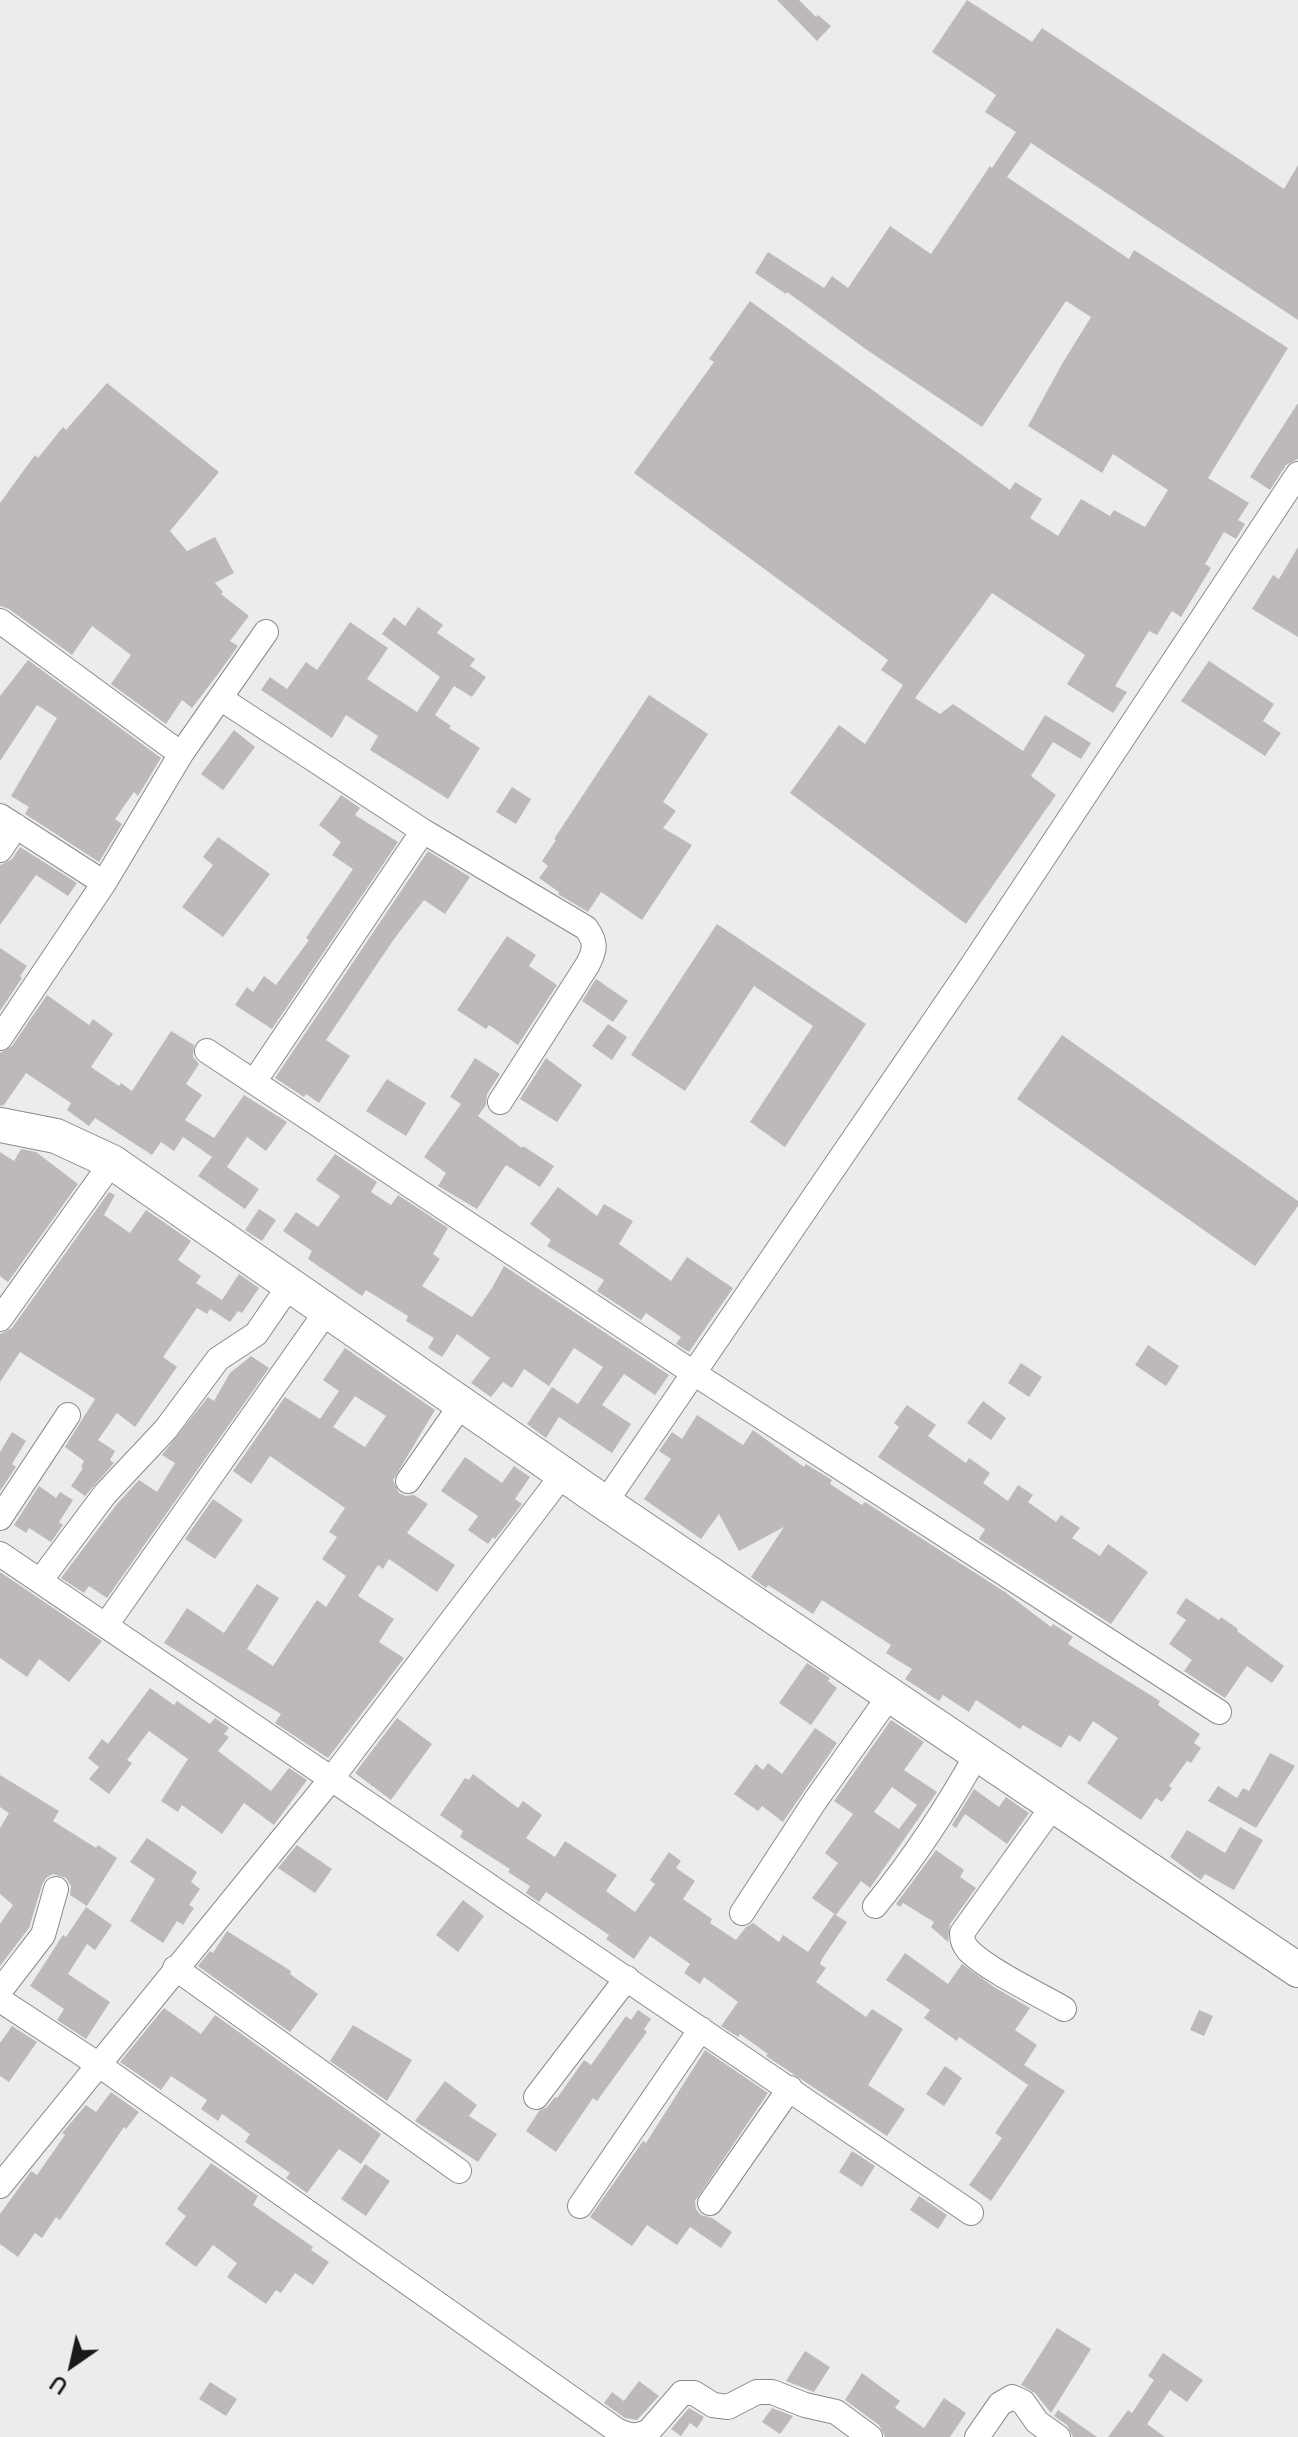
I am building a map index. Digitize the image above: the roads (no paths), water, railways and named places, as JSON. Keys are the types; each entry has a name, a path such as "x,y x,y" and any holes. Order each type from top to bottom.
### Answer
{"street":[{"path":"605,1503 967,973 1298,474"},
{"path":"0,621 181,754"},
{"path":"0,1038 104,883 181,754 266,632"},
{"path":"220,698 423,831 586,928 595,940 588,964 500,1102"},
{"path":"0,850 8,821 104,883"},
{"path":"254,1082 423,831"},
{"path":"207,1051 695,1374 1219,1712"},
{"path":"0,1125 56,1136 112,1162 461,1405 1298,1970"},
{"path":"0,1319 112,1162"},
{"path":"40,1581 105,1494 166,1429 218,1359 256,1334 289,1286"},
{"path":"106,1625 326,1312"},
{"path":"408,1481 461,1405"},
{"path":"0,1518 68,1415"},
{"path":"0,2186 332,1778 563,1474"},
{"path":"0,1554 971,2213"},
{"path":"742,1913 815,1801 890,1695"},
{"path":"875,1906 921,1847 977,1754"},
{"path":"1053,1806 962,1933 962,1939 968,1950 984,1962 1064,2009"},
{"path":"56,1889 43,1935 2,2003 99,2065 618,2431 643,2435 682,2393 694,2393 721,2407 728,2407 757,2392 766,2391 836,2412 870,2437"},
{"path":"175,1968 459,2171"},
{"path":"536,2097 627,1978"},
{"path":"580,2206 701,2029"},
{"path":"710,2203 790,2088"},
{"path":"977,2437 1000,2404 1012,2397 1023,2402 1037,2422 1058,2437"}]}
